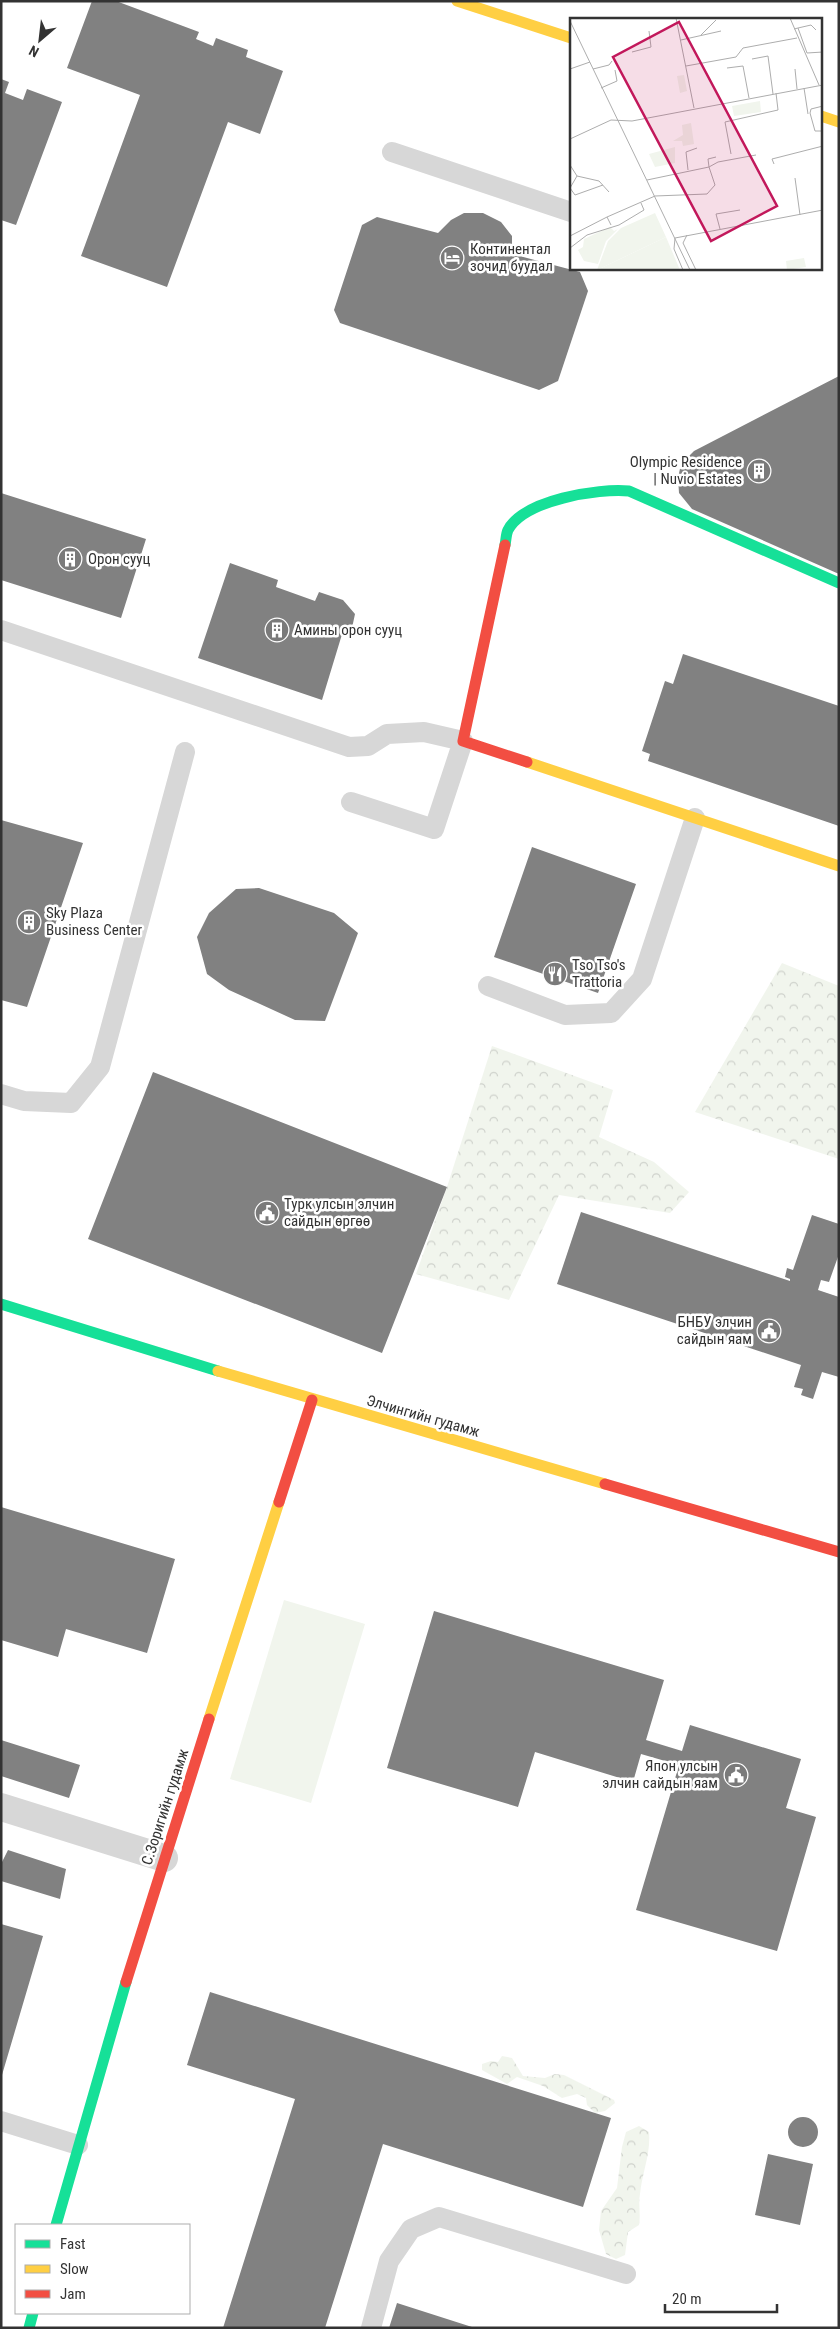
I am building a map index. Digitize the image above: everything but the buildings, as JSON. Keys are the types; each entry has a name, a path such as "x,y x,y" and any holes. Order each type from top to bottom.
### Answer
{"street":[{"path":"457,1 570,38"},
{"path":"822,116 839,122"},
{"path":"839,583 629,491 611,489 549,502 533,508 525,512 508,530 463,741 839,866"},
{"name":"Элчингийн гудамж","path":"1,1304 137,1348 312,1400 839,1552"},
{"name":"С.Зоригийн гудамж","path":"56,2224 164,1858 312,1400"},
{"path":"1,1806 164,1858"},
{"path":"29,2328 33,2314"}],"lane":[{"path":"392,152 570,212"},
{"path":"1,630 349,747 368,746 387,734 424,732 463,741 434,829 351,802"},
{"path":"1,1094 24,1101 71,1104 100,1067 185,752"},
{"path":"488,986 566,1014 611,1013 642,979 695,818"},
{"path":"1,2121 78,2145"},
{"path":"370,2328 389,2261 411,2229 439,2217 626,2274"}],"green space":[{"path":"782,963 839,986 839,1159 695,1112"},
{"path":"492,1046 613,1090 599,1137 654,1162 689,1192 670,1213 559,1195 509,1300 416,1274 447,1187"},
{"path":"284,1600 365,1624 311,1803 230,1779"},
{"path":"502,2056 512,2058 523,2076 545,2078 555,2074 564,2075 614,2100 615,2103 605,2111 595,2113 587,2105 586,2098 577,2094 562,2098 543,2086 517,2077 507,2084 482,2070 482,2064 491,2061 498,2062"},
{"path":"639,2126 649,2132 649,2140 648,2155 639,2198 639,2225 628,2232 625,2255 616,2259 606,2254 599,2230 601,2211 617,2188 622,2147 626,2132"}],"traffic: fast":[{"path":"505,545 508,530 517,520 529,511 545,504 581,494 629,491 839,583"},
{"path":"1,1304 218,1371"},
{"path":"56,2224 126,1982"},
{"path":"29,2328 33,2314"}],"traffic: slow":[{"path":"457,1 570,38"},
{"path":"822,116 839,122"},
{"path":"527,762 839,866"},
{"path":"218,1371 605,1484"},
{"path":"209,1719 279,1502"}],"traffic: jam":[{"path":"505,545 463,741 527,762"},
{"path":"279,1502 312,1400"},
{"path":"605,1484 839,1552"},
{"path":"126,1982 209,1719"}],"place":[{"name":"Континентал зочид буудал","path":"452,258"},
{"name":"Olympic Residence | Nuvio Estates","path":"759,471"},
{"name":"Орон сууц","path":"70,559"},
{"name":"Амины орон сууц","path":"277,630"},
{"name":"Sky Plaza Business Center","path":"29,922"},
{"name":"Tso Tso's Trattoria","path":"555,974"},
{"name":"Турк улсын элчин сайдын өргөө","path":"267,1213"},
{"name":"БНБУ элчин сайдын яам","path":"769,1331"},
{"name":"Япон улсын элчин сайдын яам","path":"736,1775"}]}
